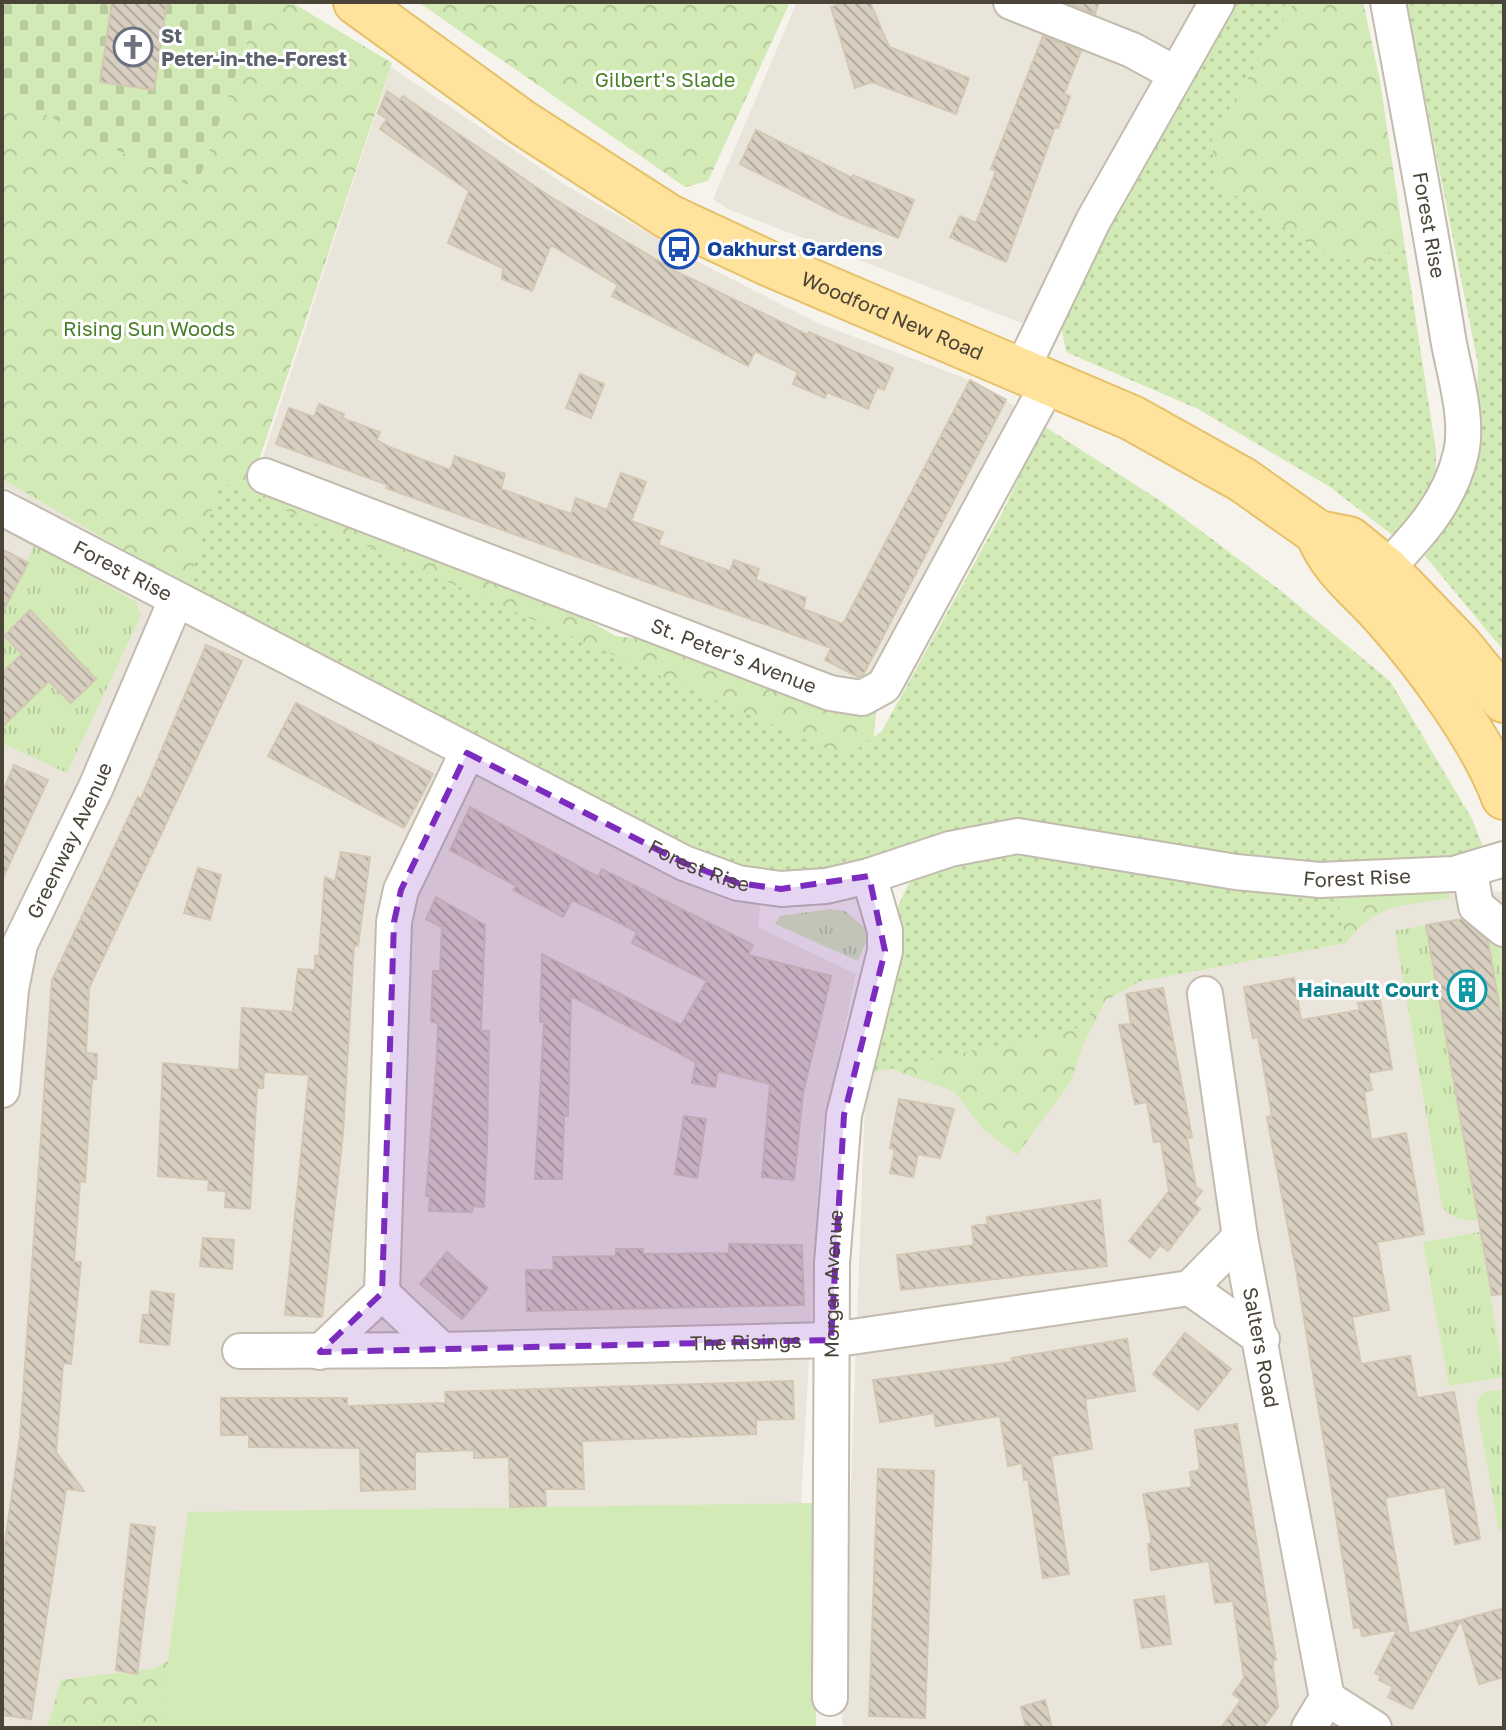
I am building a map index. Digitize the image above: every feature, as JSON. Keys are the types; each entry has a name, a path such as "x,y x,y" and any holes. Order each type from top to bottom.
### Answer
{"main road":[{"name":"Woodford New Road","path":"356,2 523,123 669,217 770,264 1132,418 1243,480 1318,533 1349,539 1386,569 1460,646 1504,700"},
{"name":"Woodford New Road","path":"1318,533 1328,559 1385,616 1429,669 1504,797"}],"street":[{"path":"1011,2 1132,50 1174,73"},
{"path":"1035,377 1093,221 1174,73 1217,2"},
{"name":"Forest Rise","path":"1386,569 1432,519 1451,485 1462,450 1461,418 1433,242 1388,2"},
{"name":"St. Peter's Avenue","path":"265,476 830,693 862,698 884,686 1035,377"},
{"name":"Forest Rise","path":"2,508 467,753 684,863 738,883 781,889 826,886 869,876 950,849 1018,836 1236,872 1320,880 1470,872 1504,859"},
{"name":"Greenway Avenue","path":"2,1090 11,989 20,944 96,787 176,600"},
{"path":"320,1352 382,1293 394,922 401,890 467,753"},
{"path":"1470,872 1476,906 1504,929"},
{"name":"Morgan Avenue","path":"830,1698 832,1263 844,1115 885,951 885,931 869,876"},
{"name":"Salters Road","path":"1205,994 1240,1237 1262,1339 1327,1698"},
{"path":"1240,1237 1190,1288 1262,1339"},
{"name":"The Risings","path":"240,1351 442,1350 831,1340 1190,1288"},
{"path":"382,1293 442,1350"},
{"path":"1309,1728 1327,1698 1374,1728"}],"highlighted area":[{"path":"467,753 684,863 738,883 781,889 869,876 885,951 844,1115 831,1340 320,1352 382,1293 394,922 401,890"}],"shaded area":[{"path":"797,2 1231,2 1053,326 1024,324 728,209 713,199"},
{"path":"391,67 567,186 700,263 820,324 962,377 1041,420 874,716 255,481"},
{"path":"2,479 187,587 763,874 758,927 856,974 821,1138 801,1504 159,1728 2,1728"},
{"path":"1454,885 1474,893 1504,891 1504,1728 842,1728 866,1074 904,1063 1098,989 1345,943 1339,904"}],"green space":[{"path":"2,2 261,2 196,189 2,93"},
{"name":"Rising Sun Woods","path":"261,2 291,2 392,63 253,478 256,486 352,528 560,604 616,636 680,644 849,710 876,712 873,747 861,766 187,587 2,479 2,93 196,189"},
{"name":"Gilbert's Slade","path":"418,2 790,2 708,181 685,187"},
{"path":"1234,2 1294,2 1212,137 1215,182 1323,253 1370,265 1404,242 1436,452 1436,490 1396,538 1330,487 1198,409 1066,352 1061,325 1134,169"},
{"path":"1294,2 1363,2 1380,81 1404,242 1370,265 1323,253 1215,182 1212,137"},
{"path":"1406,2 1504,2 1504,651 1425,556 1445,528 1475,464 1478,364"},
{"path":"1044,426 1165,504 1276,587 1390,681 1472,819 1486,854 1465,861 1314,865 1015,826 858,864 783,877 712,861 187,587 221,482 834,752 857,749 882,731 1002,513"},
{"path":"35,544 136,602 141,615 67,773 2,743 2,614"},
{"path":"1003,854 1056,857 1328,896 1339,904 1346,943 1099,989 1086,1026 866,1074 898,906 908,885 917,875"},
{"path":"1447,886 1450,898 1405,905 1380,913 1368,920 1346,943 1142,980 1105,1001 1083,1045 1071,1081 1017,1155 983,1129 954,1091 886,1067 1086,1026 1098,989 1239,887"},
{"path":"830,909 845,911 870,932 858,961 775,924 780,916"},
{"path":"1483,915 1504,929 1504,1034"},
{"path":"1426,925 1479,1220 1458,1219 1442,1206 1395,931"},
{"path":"1480,1232 1504,1377 1449,1386 1423,1242"},
{"path":"1504,1389 1504,1529 1499,1530 1477,1408 1479,1398 1486,1392"},
{"path":"819,1503 816,1728 159,1728 188,1512"},
{"path":"175,1656 167,1728 47,1728 61,1680 156,1668"}],"building":[{"name":"St Peter-in-the-Forest","path":"112,2 167,2 154,90 100,82"},
{"path":"845,2 870,2 889,47 969,78 956,114 872,82 855,88 831,7"},
{"path":"1065,2 1099,2 1095,14"},
{"path":"1043,36 1081,51 1064,94 1070,96 1058,128 1055,127 1006,262 950,237 960,216 976,223 996,171 991,169"},
{"path":"387,91 400,100 403,96 549,196 679,273 808,335 809,332 893,368 884,390 877,387 868,409 827,392 825,398 793,384 798,372 755,351 748,366 612,296 618,285 551,245 532,291 502,279 503,268 448,243 469,191 380,129 387,119 378,113"},
{"path":"756,130 852,178 853,175 914,200 898,238 837,213 740,164"},
{"path":"580,374 604,384 591,418 566,408"},
{"path":"970,380 1006,400 863,675 858,677 825,660 831,648 386,488 388,485 276,444 289,408 314,417 319,404 344,414 342,418 380,432 377,440 389,447 450,470 455,456 505,474 501,489 571,514 576,498 607,510 621,473 646,482 631,521 663,532 658,545 730,571 734,560 759,569 756,580 806,598 803,609 843,624"},
{"path":"2,549 28,563 2,613"},
{"path":"30,610 96,679 71,703 49,681 2,727 2,673 22,654 4,636"},
{"path":"206,645 242,661 89,988 86,1053 97,1054 96,1079 92,1079 85,1182 80,1181 74,1262 81,1262 71,1364 63,1363 56,1452 84,1491 66,1489 31,1719 2,1715 2,1564 20,1437 52,980 138,797 141,799"},
{"path":"296,703 433,774 404,828 268,756"},
{"path":"14,765 48,780 2,880 2,793"},
{"path":"470,807 598,877 602,869 753,945 748,955 831,976 803,1093 794,1180 762,1177 770,1084 718,1071 715,1087 692,1083 696,1062 571,996 568,1116 564,1116 562,1179 535,1179 544,1022 540,1022 542,954 681,1025 707,981 632,943 637,932 606,916 572,900 563,917 513,890 516,886 450,850"},
{"path":"341,852 370,857 358,946 354,945 343,1134 322,1317 285,1315 309,1075 264,1072 263,1088 257,1088 250,1209 225,1207 226,1191 208,1190 209,1180 158,1176 163,1063 239,1070 242,1008 293,1012 298,969 315,970 315,956 319,956 325,877 335,882"},
{"path":"198,868 221,875 210,920 184,913"},
{"path":"436,897 485,925 481,1031 489,1031 487,1147 484,1207 473,1206 472,1212 429,1211 430,1197 426,1196 438,1023 431,1022 433,971 440,971 442,927 426,919"},
{"path":"1462,919 1488,941 1504,1034 1504,1294 1492,1295 1426,925"},
{"path":"1294,978 1301,1020 1360,1010 1358,1003 1380,1000 1392,1069 1368,1073 1372,1090 1364,1092 1371,1140 1406,1133 1424,1234 1377,1242 1389,1310 1352,1317 1361,1364 1410,1356 1417,1398 1454,1392 1480,1539 1455,1544 1445,1487 1385,1498 1409,1634 1461,1620 1412,1709 1388,1697 1393,1687 1379,1680 1381,1676 1375,1673 1397,1630 1362,1636 1360,1627 1354,1628 1297,1275 1267,1117 1272,1116 1258,1037 1253,1038 1248,1012 1244,987"},
{"path":"1163,988 1192,1137 1187,1138 1196,1187 1202,1191 1193,1203 1200,1209 1168,1251 1160,1245 1150,1258 1129,1241 1169,1191 1161,1141 1154,1142 1147,1102 1135,1104 1119,1025 1131,1024 1126,994"},
{"path":"899,1099 954,1109 940,1158 918,1154 913,1177 890,1173 895,1149 890,1148"},
{"path":"684,1116 706,1119 697,1178 675,1174"},
{"path":"1100,1200 1107,1266 901,1290 897,1255 974,1245 972,1226 988,1224 987,1217"},
{"path":"203,1238 234,1240 232,1269 200,1266"},
{"path":"729,1244 802,1245 804,1305 527,1311 526,1270 554,1270 553,1257 616,1256 616,1249 643,1249 643,1254 729,1253"},
{"path":"447,1252 488,1288 462,1319 420,1284"},
{"path":"151,1291 174,1294 169,1345 140,1342 143,1315 149,1315"},
{"path":"1185,1333 1231,1369 1198,1410 1153,1374"},
{"path":"1127,1339 1135,1391 1085,1399 1092,1449 1051,1456 1069,1574 1043,1578 1028,1479 1024,1480 1022,1463 1008,1466 1000,1416 936,1426 934,1413 880,1422 873,1380 1012,1362 1012,1358"},
{"path":"793,1381 794,1419 756,1420 756,1434 582,1441 584,1489 545,1489 546,1506 510,1507 509,1457 474,1458 474,1450 415,1452 415,1489 361,1491 360,1448 249,1447 249,1435 221,1435 221,1398 347,1398 347,1406 446,1403 445,1392"},
{"path":"1237,1424 1276,1660 1273,1660 1273,1668 1278,1707 1263,1728 1221,1728 1241,1700 1233,1694 1244,1678 1233,1601 1215,1603 1209,1561 1151,1570 1148,1544 1152,1543 1143,1494 1192,1487 1190,1472 1200,1470 1195,1430"},
{"path":"878,1469 934,1471 925,1718 869,1716"},
{"path":"131,1524 155,1527 137,1674 116,1670"},
{"path":"1164,1596 1171,1644 1142,1648 1134,1600"},
{"path":"1504,1608 1504,1677 1479,1684 1461,1620"},
{"path":"1045,1700 1052,1728 1026,1728 1021,1707"}],"place":[{"name":"St Peter-in-the-Forest","path":"133,47"},
{"name":"Oakhurst Gardens","path":"679,249"},
{"name":"Hainault Court","path":"1467,990"}]}
